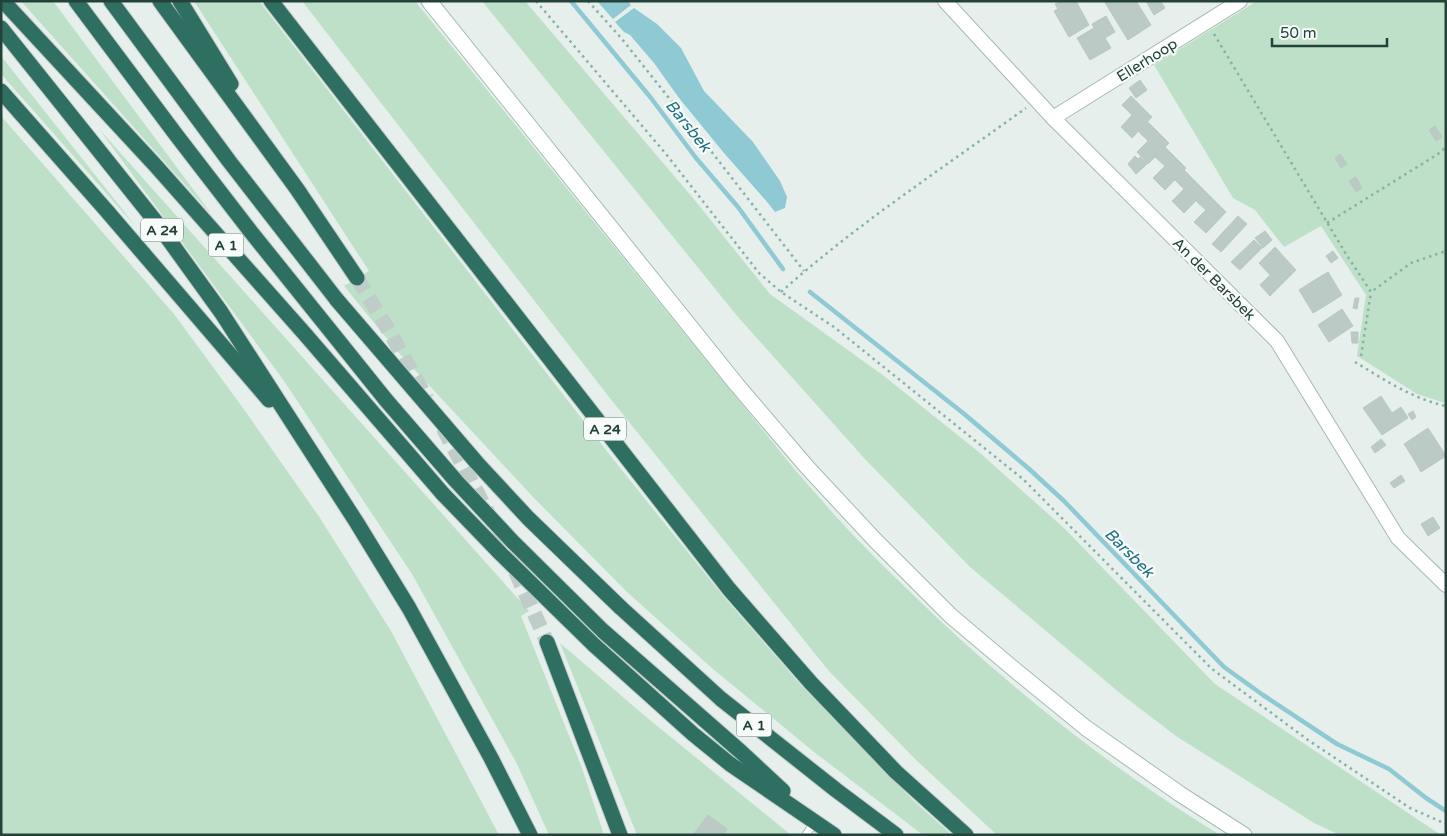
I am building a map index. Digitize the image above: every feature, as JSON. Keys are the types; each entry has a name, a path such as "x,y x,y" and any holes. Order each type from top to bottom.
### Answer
{"highway":[{"name":"A 1","path":"3,1 162,173 443,494 501,554 594,646 693,734 730,764 834,835"},
{"name":"A 1","path":"76,1 250,232 386,400 480,508 603,631 741,752 815,821"},
{"name":"A 1","path":"111,1 223,153 337,300 477,463 528,518 620,607 721,699 896,835"},
{"path":"160,1 297,189"},
{"path":"180,1 297,189 357,278"},
{"name":"A 24","path":"271,1 729,589 811,683 896,772 966,835"},
{"name":"A 24","path":"1,28 156,222 221,312 357,523 421,630 491,758 530,835"},
{"name":"A 24","path":"1,91 106,210 306,444"},
{"path":"547,642 620,835"}],"main road":[{"path":"428,1 737,385 807,467 874,539 951,616 1079,722 1180,794 1244,835"}],"street":[{"name":"An der Barsbek","path":"945,1 1036,101 1276,341 1398,538 1446,585"},
{"name":"Ellerhoop","path":"1053,118 1240,1"}],"lane":[{"path":"806,835 815,821"}],"path":[{"path":"536,1 666,154 759,273 781,292 834,327 1024,480 1212,669 1308,740 1410,808 1446,824"},
{"path":"588,1 622,39 804,271"},
{"path":"1207,22 1370,292 1361,356"},
{"path":"781,292 804,271 879,214 1036,101"},
{"path":"1327,223 1438,154 1446,147"},
{"path":"1370,292 1411,263 1446,251"},
{"path":"1355,362 1388,382 1431,403 1446,406"}],"green space":[{"path":"21,1 53,1 213,216"},
{"path":"194,1 259,1 613,459 723,596 800,684 915,802 952,835 923,835 814,752 713,669 627,592 534,498 398,352 344,286 369,271"},
{"path":"302,1 415,1 796,471 853,535 941,622 1055,720 1136,780 1220,835 997,835 916,760 828,670 609,397"},
{"path":"482,1 525,1 693,198 770,294 884,376 980,453 1065,529 1215,684 1441,835 1340,835 1314,823 1176,736 1121,694 970,567 864,458 738,317"},
{"path":"1257,1 1446,1 1445,403 1417,394 1357,356 1366,295 1321,226 1284,247 1255,210 1233,198 1154,65"},
{"path":"1,56 137,228 1,74"},
{"path":"1,116 174,314 320,518 391,631 499,835 1,835"},
{"path":"99,129 529,611 521,616 582,768 604,835 549,835 517,764 412,574 284,381"},
{"path":"560,643 645,716 791,835 637,835"}],"water":[{"path":"597,1 628,1 631,5 613,19"},
{"path":"634,8 657,24 681,48 704,91 753,142 780,181 787,197 785,208 775,212 679,98 654,63 630,35 624,32 615,22"}],"building":[{"path":"1060,1 1076,1 1089,25 1069,37 1054,11 1058,9 1055,4"},
{"path":"1104,1 1136,1 1151,25 1128,40"},
{"path":"1146,1 1162,1 1165,8 1154,15"},
{"path":"1106,16 1115,32 1105,38 1111,48 1090,60 1077,38 1094,28 1092,24"},
{"path":"1140,80 1147,90 1136,98 1129,88"},
{"path":"1131,96 1152,117 1132,138 1121,127 1132,115 1122,105"},
{"path":"1148,122 1169,143 1148,164 1137,152 1148,141 1138,131"},
{"path":"1435,126 1442,137 1436,141 1429,130"},
{"path":"1165,147 1186,168 1165,190 1153,178 1165,166 1155,157"},
{"path":"1340,154 1347,164 1341,168 1335,158"},
{"path":"1135,156 1138,159 1140,157 1147,164 1136,174 1128,164"},
{"path":"1184,170 1205,191 1184,213 1172,201 1184,189 1175,180"},
{"path":"1356,177 1362,188 1356,192 1349,181"},
{"path":"1205,191 1226,212 1206,233 1194,222 1206,210 1196,201"},
{"path":"1238,216 1247,224 1221,252 1212,244"},
{"path":"1265,231 1272,240 1263,248 1255,238"},
{"path":"1254,240 1262,248 1240,270 1231,262"},
{"path":"1275,247 1296,270 1270,296 1260,285 1270,275 1259,263"},
{"path":"1333,251 1338,258 1331,263 1326,256"},
{"path":"1328,272 1342,295 1328,304 1313,281"},
{"path":"1313,281 1328,304 1313,313 1299,290"},
{"path":"1355,298 1359,298 1357,309 1353,308"},
{"path":"1342,309 1353,326 1329,342 1318,325"},
{"path":"1351,332 1358,332 1358,343 1352,343"},
{"path":"1381,396 1392,413 1401,407 1408,418 1382,435 1363,408"},
{"path":"1413,411 1416,417 1412,420 1408,414"},
{"path":"1428,428 1437,442 1413,458 1404,444"},
{"path":"1381,439 1386,445 1375,453 1371,447"},
{"path":"1437,442 1446,456 1421,472 1413,458"},
{"path":"1401,475 1405,481 1394,488 1390,483"},
{"path":"1433,517 1440,528 1428,536 1421,524"},
{"path":"708,815 727,829 723,835 693,835"}],"waterway":[{"name":"Barsbek","path":"571,1 651,98 696,158 738,207 783,269"},
{"name":"Barsbek","path":"810,292 963,413 1028,468 1064,501 1224,667 1337,744 1389,769 1446,811"}],"tunnel":[{"path":"357,278 427,399"},
{"path":"443,428 497,530 547,642"}]}
